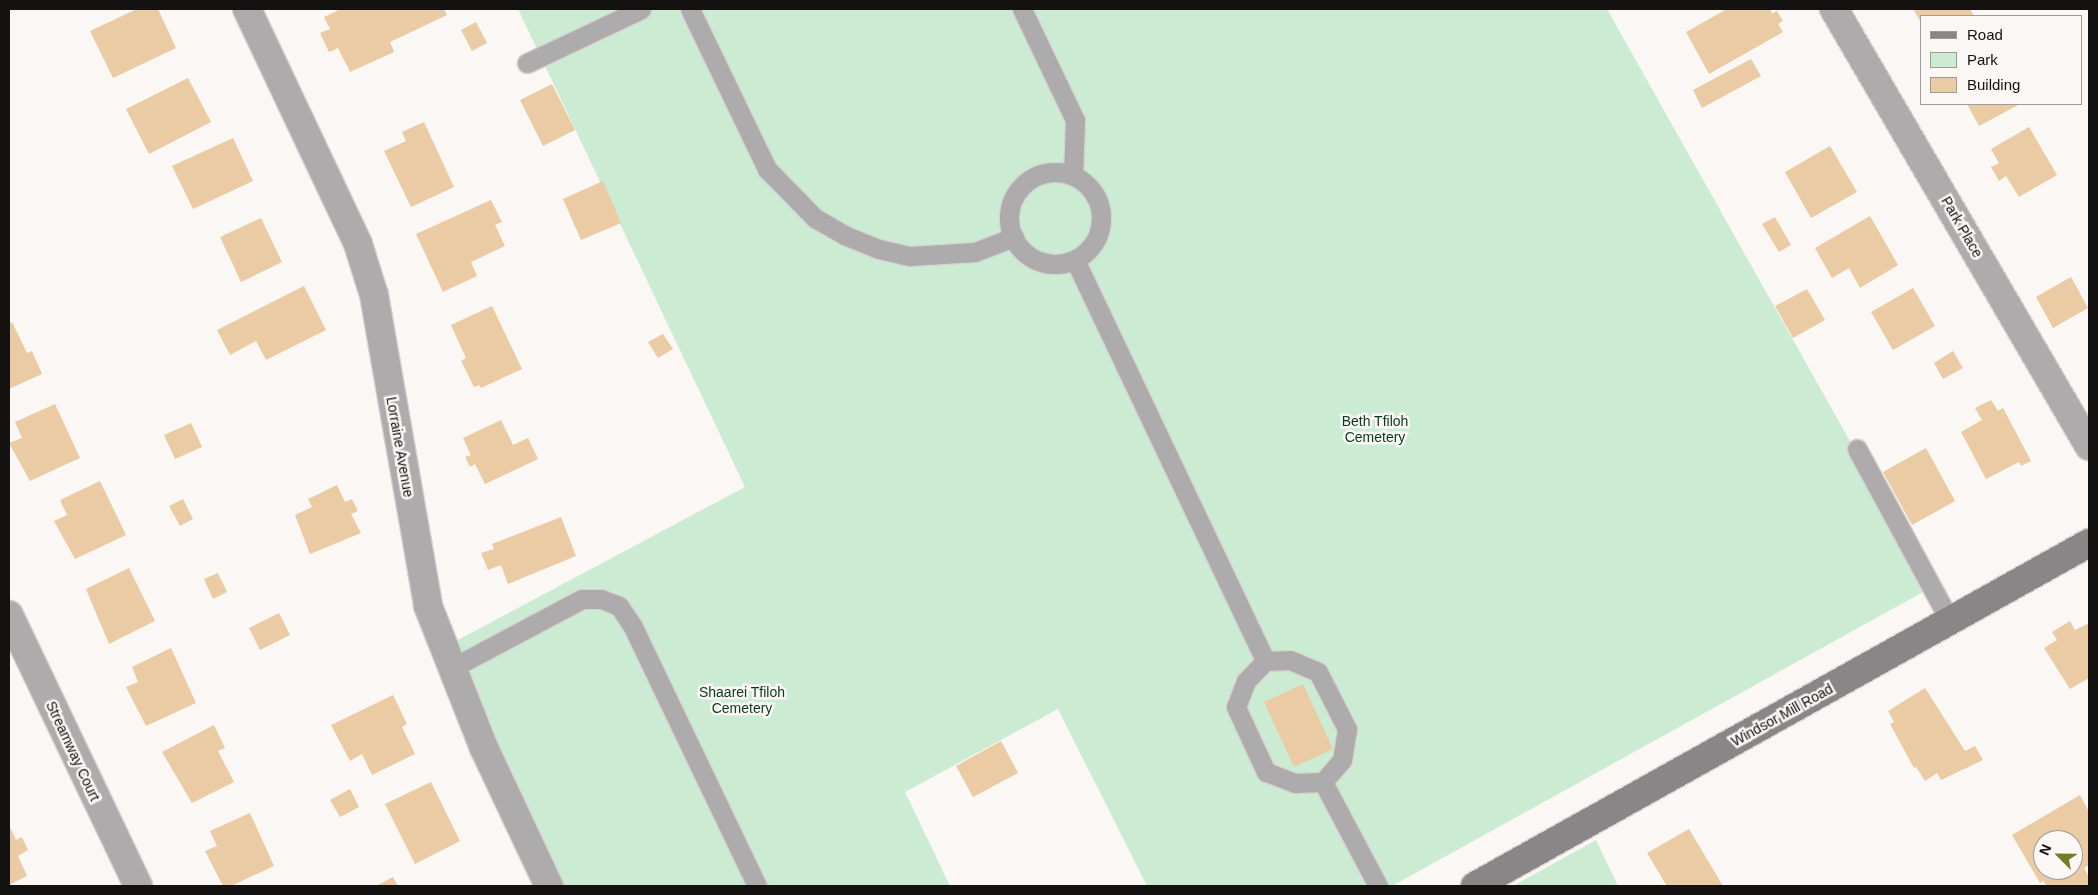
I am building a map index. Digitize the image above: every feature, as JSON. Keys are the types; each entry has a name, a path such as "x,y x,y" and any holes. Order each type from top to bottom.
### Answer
{"main road":[{"name":"Windsor Mill Road","path":"1475,886 2089,543"}],"street":[{"name":"Lorraine Avenue","path":"247,9 358,244 374,296 428,606 484,748 549,886"},
{"name":"Park Place","path":"1834,9 2089,446"},
{"name":"Streamway Court","path":"9,618 138,886"}],"lane":[{"path":"527,63 641,9"},
{"path":"690,9 767,169 815,218 844,235 910,256 975,252 1014,237"},
{"path":"1022,9 1075,120 1073,176"},
{"path":"1047,173 1073,176 1086,184 1095,196 1101,218 1094,242 1075,260 1056,264 1030,257 1017,245 1014,237 1009,224 1011,205 1019,189 1034,177 1047,173"},
{"path":"1075,260 1265,661"},
{"path":"1857,449 1950,621"},
{"path":"452,668 582,599 601,599 619,606 632,625 757,886"},
{"path":"1290,660 1318,672 1347,729 1342,760 1323,782 1295,783 1266,772 1236,708 1246,682 1265,661 1290,660"},
{"path":"1323,782 1378,886"}],"green space":[{"name":"Beth Tfiloh Cemetery","path":"518,9 1607,9 1932,587 1392,886 1147,886 1058,709 905,792 950,886 563,886 496,745 456,641 745,487"},
{"path":"1596,840 1618,886 1513,886"}],"building":[{"path":"137,9 158,9 176,48 113,78 90,31"},
{"path":"341,9 444,9 447,15 390,42 394,52 350,72 338,48 329,52 320,33 330,29 324,17"},
{"path":"1727,9 1770,9 1772,13 1777,11 1783,21 1778,24 1783,32 1709,74 1686,32"},
{"path":"1913,9 1970,9 1973,15 1920,15 1920,21"},
{"path":"476,22 487,43 472,51 461,30"},
{"path":"1751,59 1761,76 1702,108 1693,90"},
{"path":"188,78 211,122 149,154 126,109"},
{"path":"552,84 575,130 543,146 520,100"},
{"path":"1968,105 2018,105 1979,126"},
{"path":"424,122 454,187 411,207 384,151 406,141 402,132"},
{"path":"2029,127 2057,175 2019,197 2006,176 1999,181 1991,167 1999,163 1991,149"},
{"path":"233,138 253,181 193,209 172,166"},
{"path":"1830,146 1857,192 1811,218 1785,172"},
{"path":"603,181 621,223 581,240 563,199"},
{"path":"491,200 502,222 495,225 505,246 471,262 477,276 443,292 416,234"},
{"path":"1870,216 1898,265 1860,288 1849,268 1832,278 1815,248"},
{"path":"1775,217 1791,245 1779,252 1762,224"},
{"path":"261,218 282,262 241,282 220,237"},
{"path":"2071,277 2088,308 2053,328 2036,297"},
{"path":"304,286 326,330 266,360 256,341 230,355 217,330"},
{"path":"1913,288 1935,326 1893,350 1871,312"},
{"path":"1807,289 1825,320 1793,338 1775,306"},
{"path":"492,306 522,369 481,388 479,385 474,387 461,361 466,358 451,325"},
{"path":"12,322 27,353 32,351 42,374 9,389 9,324"},
{"path":"663,334 673,349 658,358 648,342"},
{"path":"1953,351 1963,368 1943,379 1934,363"},
{"path":"1991,400 1998,411 2003,408 2031,461 2021,466 2019,462 1986,479 1961,432 1982,420 1975,408"},
{"path":"55,404 80,458 30,481 9,443 22,438 15,422"},
{"path":"501,420 513,445 528,438 538,459 485,484 475,464 470,467 465,457 471,455 463,438"},
{"path":"191,423 202,447 175,459 164,435"},
{"path":"1926,448 1955,501 1912,525 1883,472"},
{"path":"100,481 126,535 75,559 54,521 67,515 60,500"},
{"path":"337,485 345,502 352,499 358,511 351,514 361,533 310,554 295,515 312,507 308,499"},
{"path":"183,499 193,519 180,526 169,506"},
{"path":"561,517 576,556 508,584 501,565 488,570 481,553 494,549 492,544"},
{"path":"129,568 155,621 109,644 86,589"},
{"path":"218,573 227,592 213,599 204,579"},
{"path":"279,613 290,635 260,650 249,628"},
{"path":"2070,621 2075,630 2089,623 2089,678 2070,689 2044,648 2057,640 2052,632"},
{"path":"171,648 196,703 146,726 126,687 138,682 132,667"},
{"path":"1303,684 1333,749 1294,767 1264,702"},
{"path":"1925,688 1965,751 1975,746 1983,760 1941,780 1937,773 1925,781 1916,767 1914,768 1890,724 1894,722 1888,711"},
{"path":"393,695 407,724 402,727 415,754 372,775 362,754 350,761 331,725"},
{"path":"214,725 225,748 218,751 234,782 192,803 162,752"},
{"path":"1001,741 1018,773 973,797 956,766"},
{"path":"431,782 460,841 415,864 385,804"},
{"path":"350,789 359,807 340,817 330,800"},
{"path":"2080,795 2089,812 2089,865 2084,868 2089,877 2089,886 2047,886 2043,881 2040,883 2038,880 2083,880 2083,830 2033,830 2033,871 2012,835"},
{"path":"250,813 274,866 231,886 223,886 205,851 217,846 210,831"},
{"path":"9,825 16,840 22,837 28,850 18,856 27,876 9,885"},
{"path":"1689,829 1723,886 1667,886 1647,853"},
{"path":"393,877 398,886 376,886"}],"park label":[{"name":"Shaarei Tfiloh Cemetery","path":"742,700"}]}
